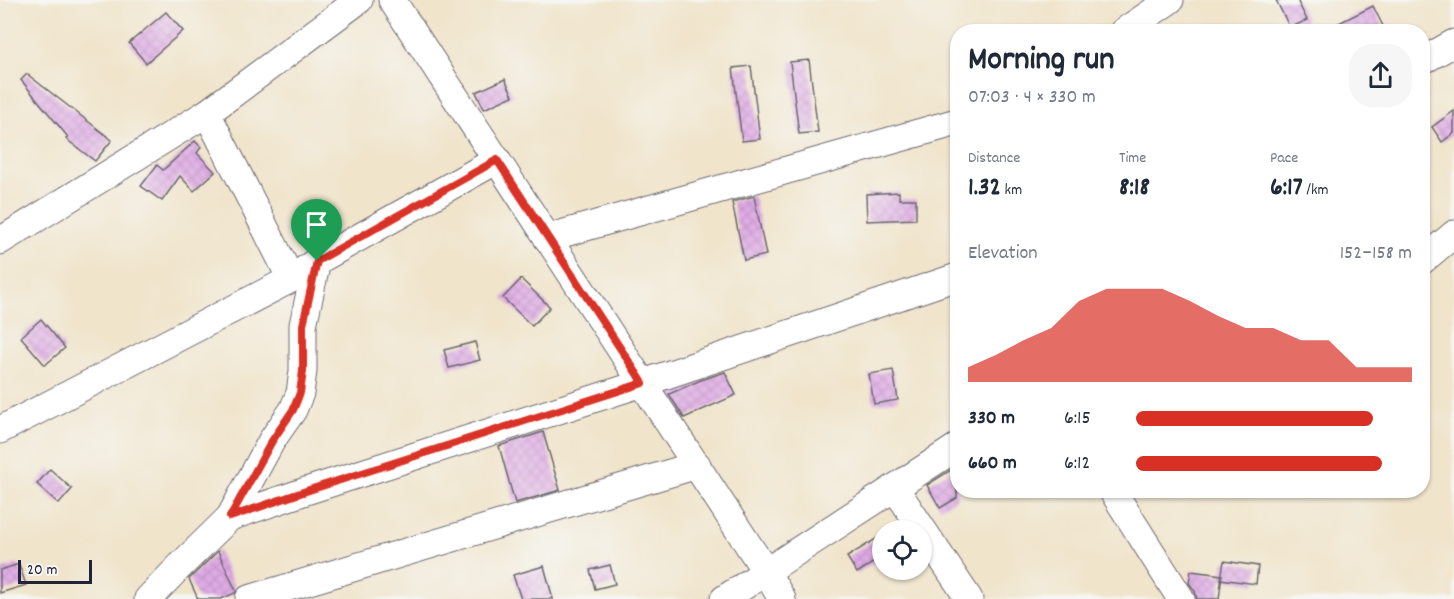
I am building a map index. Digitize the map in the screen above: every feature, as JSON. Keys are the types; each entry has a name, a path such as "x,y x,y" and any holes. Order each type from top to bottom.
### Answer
{"street":[{"path":"0,241 207,113 359,0"},
{"path":"393,0 782,599"},
{"path":"1135,24 1170,0"},
{"path":"1430,56 1454,43"},
{"path":"207,113 291,279"},
{"path":"547,238 950,124"},
{"path":"0,430 291,279 317,261 497,160"},
{"path":"1430,254 1454,234"},
{"path":"148,599 230,517 272,441 293,410 300,393 303,371 303,325 317,261"},
{"path":"230,517 643,383 950,278"},
{"path":"724,599 950,452"},
{"path":"249,599 697,465"},
{"path":"895,488 969,599"},
{"path":"1118,498 1181,599"}],"building":[{"path":"1276,0 1297,0 1307,20 1298,24 1288,24"},
{"path":"1373,6 1382,24 1337,24"},
{"path":"166,12 183,31 146,63 129,43"},
{"path":"809,60 818,132 799,134 790,62"},
{"path":"751,66 760,139 742,141 733,68"},
{"path":"27,74 112,140 95,161 66,139 68,137 21,80"},
{"path":"505,79 513,96 484,109 476,92"},
{"path":"1454,111 1454,133 1442,142 1432,127"},
{"path":"195,141 201,147 197,153 215,172 194,191 180,176 162,201 141,186 157,165 163,170"},
{"path":"899,192 899,199 916,199 916,219 867,221 866,194"},
{"path":"754,196 766,255 744,260 732,202"},
{"path":"521,279 550,307 532,326 503,298"},
{"path":"41,319 65,348 45,365 21,337"},
{"path":"475,342 480,360 449,368 444,350"},
{"path":"893,370 898,400 874,404 869,374"},
{"path":"725,372 736,395 684,418 669,394"},
{"path":"543,432 560,490 515,503 499,446"},
{"path":"50,469 72,489 59,504 37,484"},
{"path":"950,470 950,498 957,498 940,508 927,485"},
{"path":"872,541 872,563 857,573 847,557"},
{"path":"218,551 236,591 221,599 198,599 189,579"},
{"path":"1224,561 1258,566 1256,584 1221,579"},
{"path":"19,564 26,585 0,593 0,570"},
{"path":"610,565 615,584 595,589 590,570"},
{"path":"544,566 553,599 521,599 513,575"},
{"path":"1191,571 1222,575 1219,599 1197,599 1189,583"}],"route":[{"path":"497,160 643,383 230,517 272,441 293,410 300,393 303,371 303,325 317,261 497,160"}]}
